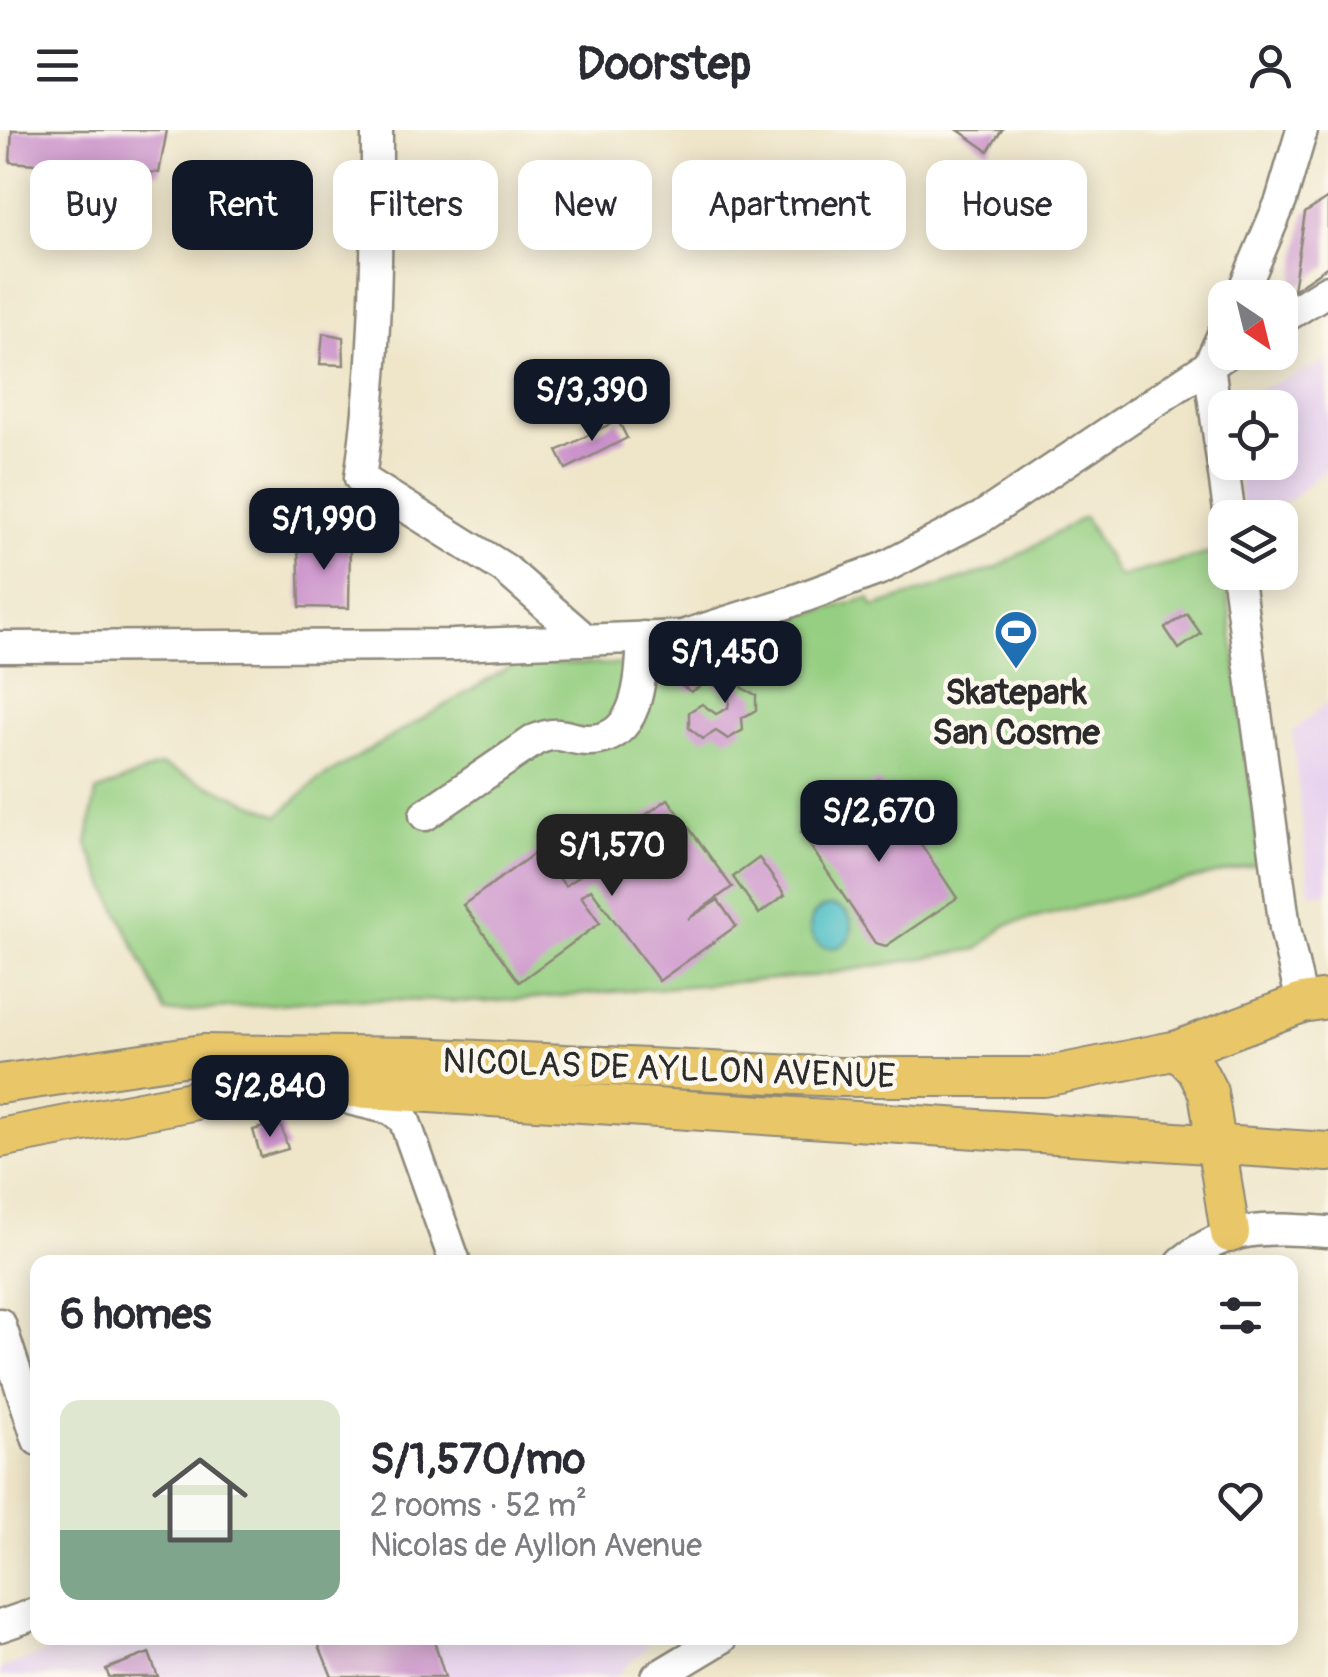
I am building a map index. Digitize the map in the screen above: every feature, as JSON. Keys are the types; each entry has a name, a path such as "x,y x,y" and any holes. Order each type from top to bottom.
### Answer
{"main road":[{"name":"NICOLAS DE AYLLON AVENUE","path":"0,1084 203,1054 416,1057 821,1076 1044,1077 1178,1050 1315,1001"},
{"path":"1178,1050 1196,1069 1208,1092 1230,1234"},
{"name":"NICOLAS DE AYLLON AVENUE","path":"0,1138 259,1088 338,1087 1328,1152"}],"street":[{"path":"377,130 377,270 368,426 360,478 504,569 586,640"},
{"path":"1248,280 1282,201 1302,130"},
{"path":"1298,309 1328,290"},
{"path":"0,647 453,644 682,636 884,568 982,517 1208,366"},
{"path":"1220,370 1229,500"},
{"path":"1239,590 1285,928 1315,1001"},
{"path":"425,815 552,732 584,741 603,739 622,726 634,709 643,637"},
{"path":"0,1152 243,1104 332,1098 375,1104 404,1119 453,1255"},
{"path":"1191,1255 1230,1234 1272,1228 1328,1232"},
{"path":"0,1324 30,1416"},
{"path":"0,1626 30,1616"},
{"path":"657,1677 710,1645"}],"shaded area":[{"path":"1328,361 1328,467 1290,500 1241,500 1239,480 1298,480 1298,390 1261,389"},
{"path":"1328,702 1328,893 1310,893 1292,732"},
{"path":"67,1645 647,1647 615,1677 0,1677 0,1669"}],"green space":[{"path":"1084,517 1118,577 1208,554 1208,590 1227,590 1260,863 1006,925 978,949 814,976 487,1002 338,999 166,1013 87,845 96,792 161,765 279,815 318,780 517,663 652,665 651,657 869,598 874,607 996,568"}],"water":[{"path":"831,906 846,912 852,927 846,942 831,948 816,942 810,927 816,912"}],"building":[{"path":"12,130 167,130 159,173 152,172 152,160 10,162"},
{"path":"958,130 1002,130 988,151"},
{"path":"1328,198 1328,266 1298,287 1298,280 1295,280 1305,213"},
{"path":"323,333 343,337 344,365 320,364"},
{"path":"618,420 627,438 566,469 557,451"},
{"path":"350,538 349,608 300,607 298,540"},
{"path":"1187,614 1201,634 1179,649 1165,628"},
{"path":"689,658 703,668 704,684 691,692 677,682 675,665"},
{"path":"727,661 742,672 742,688 756,695 756,710 742,718 743,730 728,739 716,731 703,739 689,728 689,712 702,704 716,714 728,708 730,695 715,685 714,668"},
{"path":"878,780 957,898 886,946 875,943 801,832"},
{"path":"668,799 732,887 688,919 718,900 736,926 659,981 591,889 581,896 600,923 519,982 463,905 539,850 565,886 586,871 580,862"},
{"path":"759,858 785,895 759,914 733,877"},
{"path":"280,1122 288,1149 261,1157 253,1130"},
{"path":"319,1645 435,1645 445,1677 332,1677"},
{"path":"149,1653 158,1677 109,1677 106,1669"}],"place":[{"name":"Skatepark San Cosme","path":"1016,670"}]}
